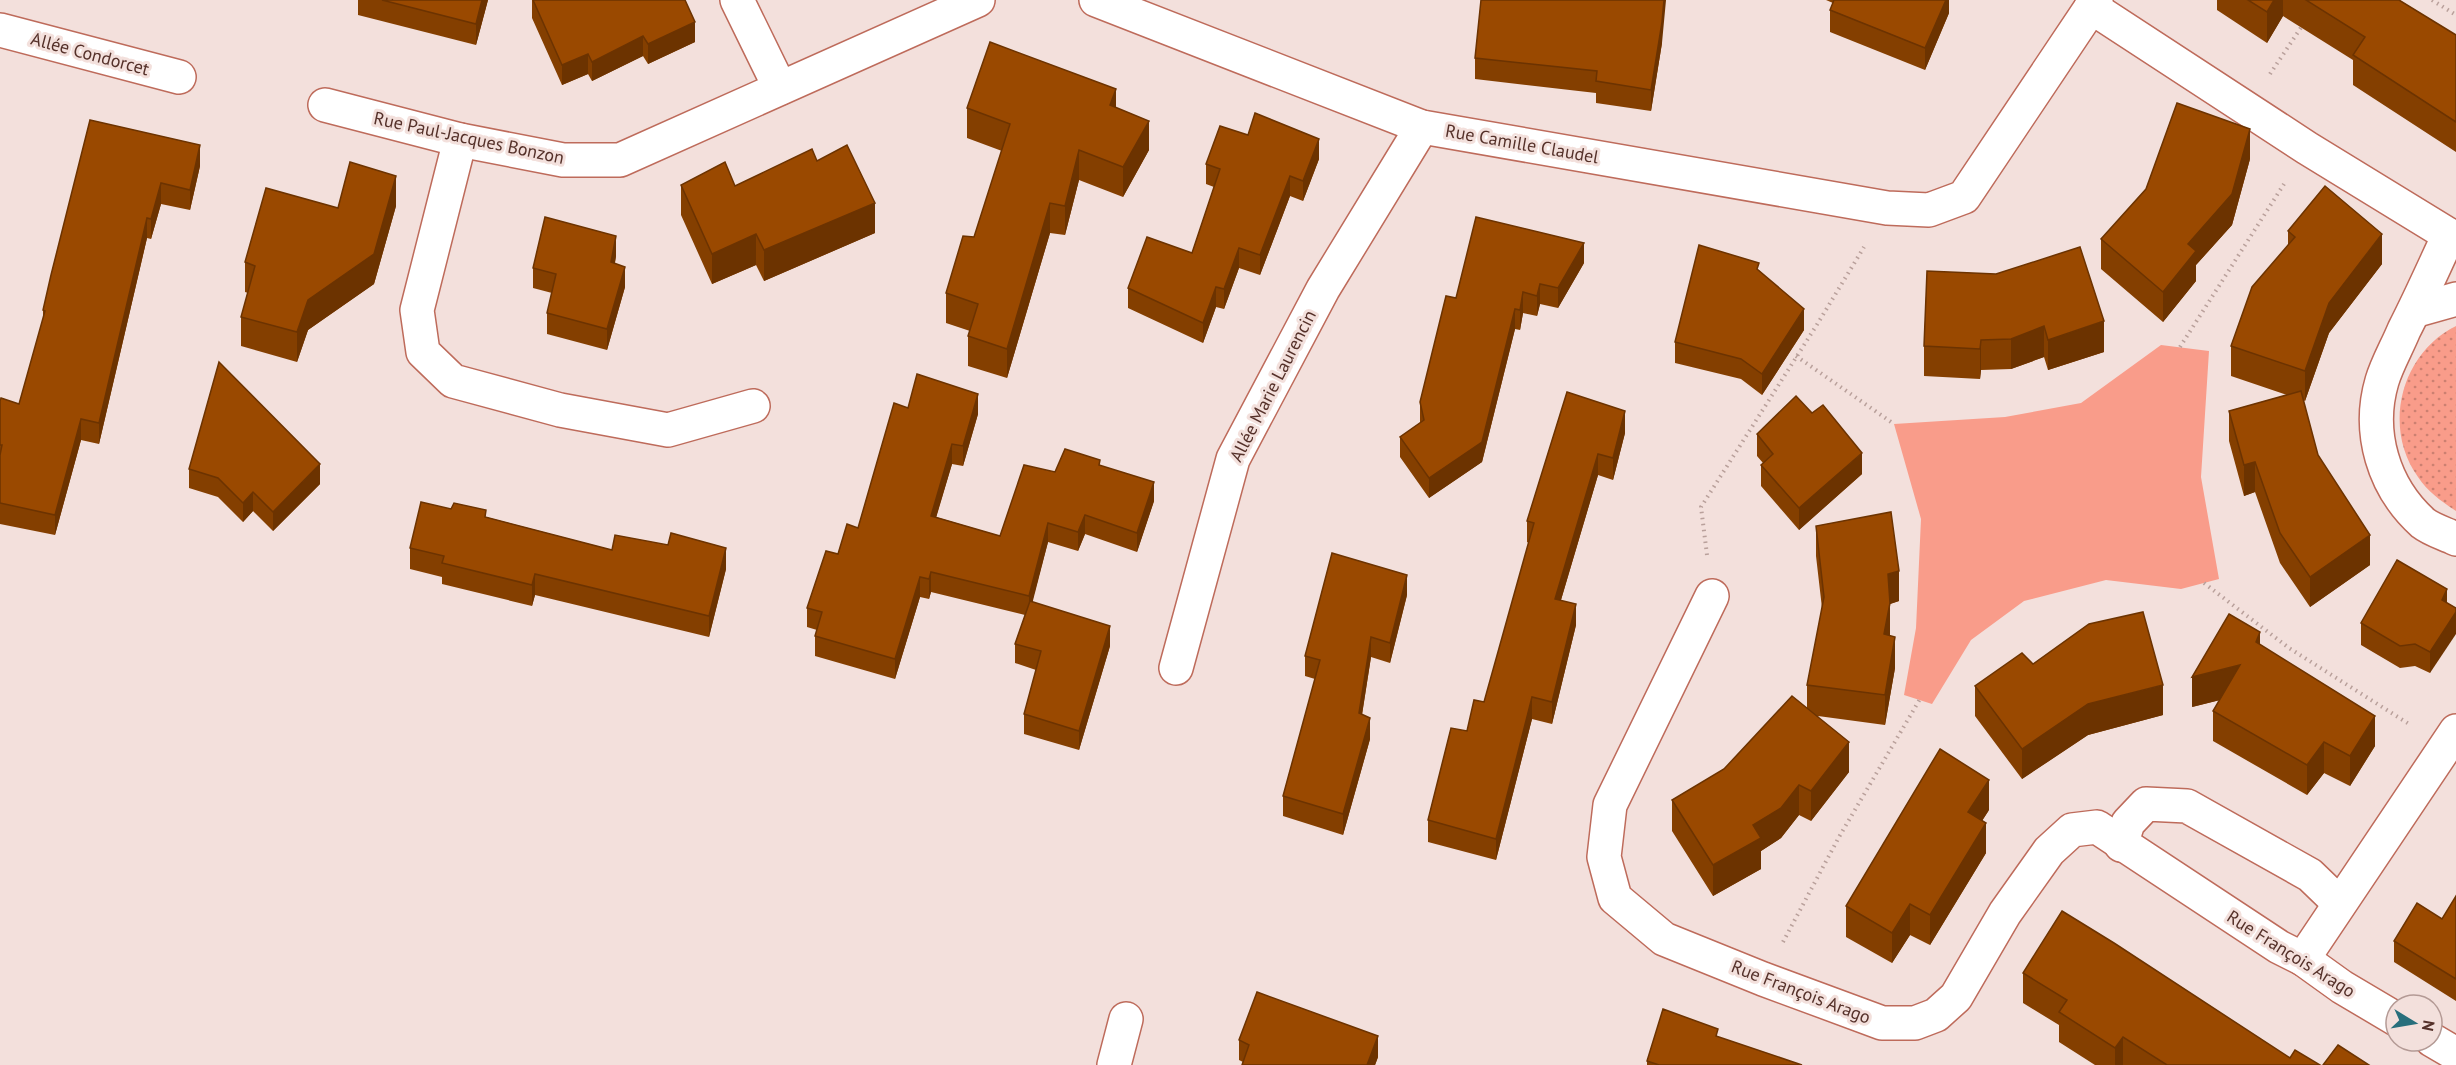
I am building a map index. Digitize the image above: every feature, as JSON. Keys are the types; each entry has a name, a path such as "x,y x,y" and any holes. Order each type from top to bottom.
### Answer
{"street":[{"path":"737,0 780,88 978,0"},
{"name":"Rue Camille Claudel","path":"1096,0 1422,127 1887,208 1929,210 1964,197 2094,4"},
{"path":"2094,4 2307,148 2453,237 2414,311 2382,380 2376,410 2377,443 2386,473 2403,501 2425,524 2456,539"},
{"name":"Allée Condorcet","path":"0,30 179,77"},
{"name":"Rue Paul-Jacques Bonzon","path":"325,105 460,140 563,160 620,160 780,88"},
{"name":"Allée Marie Laurencin","path":"1176,668 1233,459 1323,288 1422,127"},
{"path":"460,140 417,309 423,352 453,381 560,410 668,430 753,406"},
{"path":"2414,311 2456,299"},
{"name":"Rue François Arago","path":"1712,596 1610,805 1604,857 1615,898 1664,939 1882,1023 1915,1023 1936,1015 1956,997 2005,913 2049,851 2072,830 2097,827 2279,947 2303,958 2342,987 2384,1012"},
{"path":"2303,958 2451,739"},
{"path":"2121,844 2128,823 2146,804 2187,806 2310,875 2338,903"},
{"path":"1114,1065 1126,1019"}],"path":[{"path":"2432,0 2456,15"},
{"path":"2247,109 2306,20"},
{"path":"2180,347 2307,148"},
{"path":"1712,596 1701,507 1887,208"},
{"path":"1796,356 1893,424"},
{"path":"2204,583 2289,648 2451,739"},
{"path":"1763,979 1839,837 1920,699"}],"shaded area":[{"path":"2456,326 2456,511 2430,492 2418,477 2407,457 2401,436 2400,414 2403,393 2410,372 2437,338"},
{"path":"2161,345 2209,351 2201,477 2219,579 2181,589 2106,580 2024,601 1971,640 1932,704 1904,695 1916,628 1921,519 1894,424 2005,417 2081,403"}],"building":[{"path":"382,0 482,0 476,24"},
{"path":"533,0 685,0 695,22 648,44 643,36 592,62 588,54 562,65"},
{"path":"1481,0 1664,0 1651,90 1596,81 1597,71 1475,58"},
{"path":"1834,0 1946,0 1925,48 1830,10"},
{"path":"2248,0 2274,0 2267,12"},
{"path":"2306,0 2399,0 2456,35 2456,122 2353,55 2365,37"},
{"path":"990,42 1116,89 1110,105 1149,121 1123,167 1079,150 1065,206 1050,203 1007,349 968,336 978,304 946,293 963,236 974,237 1010,124 967,108"},
{"path":"2177,103 2250,129 2232,194 2188,244 2196,251 2163,292 2101,239 2146,189"},
{"path":"1255,113 1319,139 1303,181 1290,176 1260,255 1239,248 1224,289 1216,287 1203,323 1128,288 1147,237 1192,253 1220,169 1206,164 1220,126 1248,135"},
{"path":"90,120 200,145 190,190 161,183 151,219 147,218 99,423 81,419 55,515 0,503 2,445 0,445 0,401 1,398 19,404 45,311 43,310 51,275"},
{"path":"847,145 875,203 764,250 756,234 712,254 681,185 725,162 735,186 812,149 817,161"},
{"path":"350,162 396,176 374,254 308,300 297,332 241,317 255,266 245,262 266,188 338,208"},
{"path":"2325,186 2382,234 2329,303 2305,371 2231,346 2252,287 2295,237 2288,231"},
{"path":"545,217 616,236 611,262 625,267 607,329 547,313 556,274 533,268"},
{"path":"1476,217 1584,243 1558,288 1540,284 1537,296 1523,292 1520,310 1515,309 1482,442 1429,478 1400,437 1424,420 1420,402 1446,296 1456,298"},
{"path":"1699,245 1759,263 1757,269 1804,309 1762,374 1741,359 1675,342"},
{"path":"2080,247 2104,321 2048,340 2044,326 2011,339 1981,340 1980,349 1924,346 1927,271 1996,274"},
{"path":"219,362 320,464 273,512 253,492 243,503 218,478 189,469"},
{"path":"917,374 978,394 963,446 952,444 931,516 1000,536 1024,465 1055,472 1065,449 1100,460 1099,465 1154,482 1137,533 1085,515 1078,532 1048,523 1029,596 931,572 929,579 920,577 895,659 815,636 822,612 807,608 826,551 838,554 847,524 858,528 894,403 908,408"},
{"path":"2301,391 2318,455 2370,535 2310,577 2280,533 2255,462 2244,465 2229,411"},
{"path":"1567,392 1625,411 1613,458 1598,454 1555,599 1576,604 1552,702 1532,697 1496,839 1428,820 1451,728 1467,731 1474,700 1484,702 1534,523 1527,521"},
{"path":"1796,396 1812,413 1823,405 1862,453 1799,508 1761,465 1773,454 1757,434"},
{"path":"421,502 451,509 454,503 486,510 485,517 612,550 615,535 668,545 671,533 726,548 709,616 535,574 532,585 442,563 444,556 410,548"},
{"path":"1891,512 1899,571 1888,574 1890,603 1884,634 1895,637 1885,695 1807,685 1824,597 1816,526"},
{"path":"1332,553 1407,575 1390,643 1371,637 1359,713 1370,718 1343,814 1283,796 1320,660 1305,656"},
{"path":"2397,560 2447,589 2442,600 2456,608 2456,612 2430,652 2415,644 2400,646 2361,623"},
{"path":"1030,601 1110,626 1079,731 1024,714 1041,651 1015,644"},
{"path":"2143,612 2163,685 2088,704 2022,749 1975,686 2022,653 2033,664 2089,624"},
{"path":"2229,614 2260,632 2256,642 2375,716 2350,756 2324,742 2307,765 2213,711 2240,665 2192,677"},
{"path":"1792,696 1849,742 1811,791 1799,785 1781,808 1753,825 1761,838 1713,865 1672,800 1724,769"},
{"path":"1940,749 1989,780 1968,812 1986,823 1930,915 1910,904 1892,933 1846,906"},
{"path":"2456,896 2456,979 2394,941 2417,903 2442,919"},
{"path":"2062,911 2290,1058 2295,1050 2320,1065 2167,1065 2123,1037 2115,1048 2059,1012 2067,1000 2023,973"},
{"path":"1257,992 1378,1036 1367,1065 1242,1065 1249,1045 1239,1040"},
{"path":"1663,1009 1718,1029 1716,1036 1802,1065 1659,1065 1647,1061"},
{"path":"2338,1045 2369,1065 2323,1065"}]}
